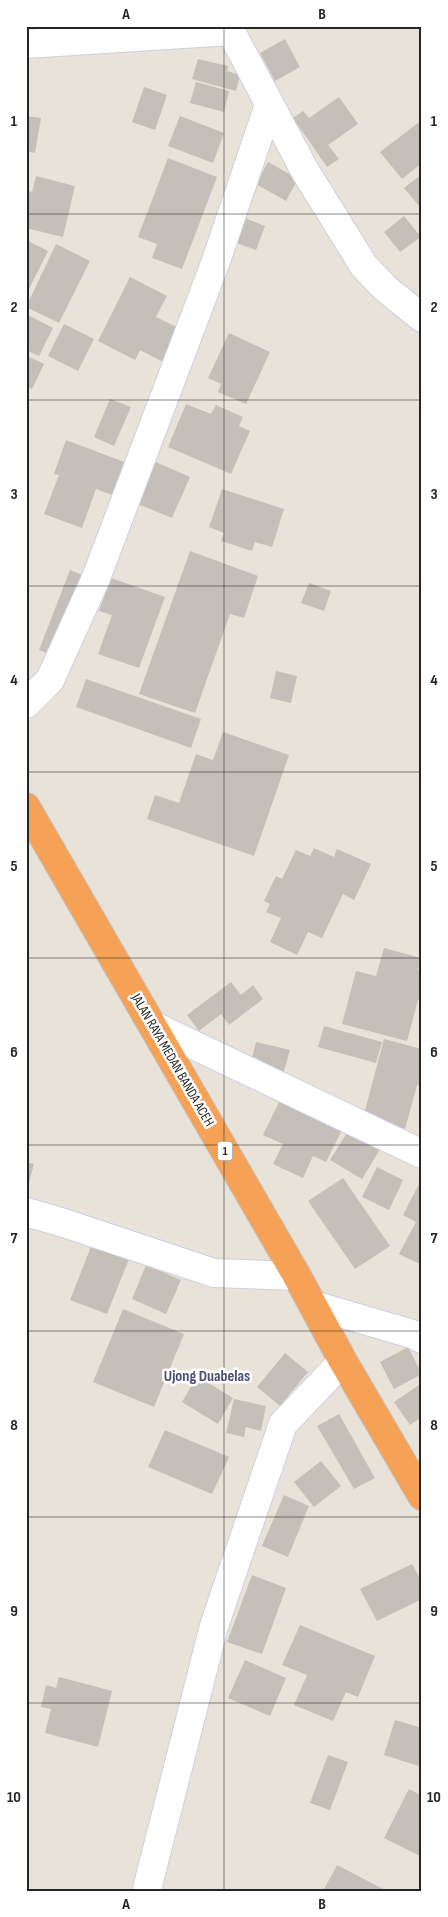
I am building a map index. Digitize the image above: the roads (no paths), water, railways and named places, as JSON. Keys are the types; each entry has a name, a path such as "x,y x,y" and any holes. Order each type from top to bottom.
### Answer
{"highway":[{"name":"JALAN RAYA MEDAN BANDA ACEH","path":"26,806 297,1276 343,1362 422,1496"}],"street":[{"path":"26,44 229,29 304,171 364,266 385,288 422,318"},
{"path":"26,704 50,680 96,578 216,261 269,105"},
{"path":"154,1026 422,1154"},
{"path":"26,1212 214,1272 297,1276"},
{"path":"313,1305 412,1334 422,1339"},
{"path":"147,1889 214,1626 283,1424 343,1362"}],"district":[{"name":"Ujong Duabelas","path":"207,1376"}]}
